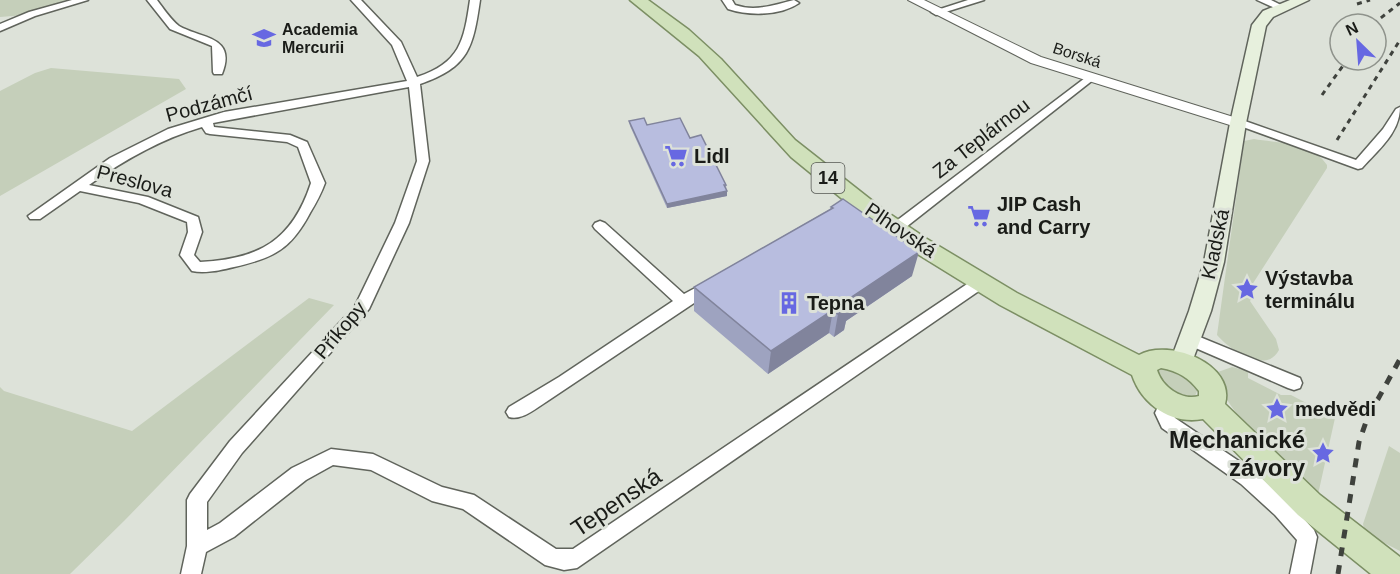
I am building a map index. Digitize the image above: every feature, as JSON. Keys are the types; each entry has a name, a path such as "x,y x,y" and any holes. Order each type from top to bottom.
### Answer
{"main road":[{"name":"Plhovská","path":"638,0 692,41 723,71 845,203 896,228 981,282 1143,369"},
{"name":"Kladská","path":"1186,350 1214,262 1245,124 1259,25 1268,14 1280,7 1302,0"},
{"path":"1143,369 1145,364 1154,359 1169,358 1186,350 1199,372 1210,384 1213,397 1208,406"},
{"name":"14","path":"1143,369 1150,387 1169,402"},
{"path":"1169,402 1190,409 1208,406"},
{"path":"1208,406 1310,505 1396,573"}],"street":[{"path":"0,28 32,14 83,0"},
{"path":"152,0 174,27 216,44 219,49 218,72"},
{"name":"Příkopy","path":"194,572 197,546 197,500 236,447 362,309 402,223 423,161 414,84 397,44 356,0"},
{"name":"Podzámčí","path":"35,216 114,161 172,132 253,110 414,84 443,69 464,50 470,35 475,0"},
{"path":"727,0 731,7 748,12 794,3"},
{"name":"Borská","path":"914,0 1036,60 1245,124"},
{"path":"936,12 979,0"},
{"path":"1262,0 1280,7"},
{"name":"Za Teplárnou","path":"896,228 1089,78"},
{"path":"1245,124 1358,165 1388,131 1400,111"},
{"name":"Preslova","path":"80,186 97,193 126,196 153,203 193,220 195,232 188,255 190,262 197,267 237,261 270,250 285,242 318,183 303,145 290,139 210,130 206,122"},
{"path":"600,226 682,302"},
{"path":"515,412 548,394 682,302 722,278"},
{"name":"Tepenská","path":"197,546 227,530 299,474 331,457 373,462 439,495 467,501 552,558 564,560 577,558 981,282"},
{"path":"1186,350 1294,384"},
{"path":"1169,402 1164,413 1166,420 1185,436 1221,457 1248,478 1282,509 1307,537 1300,574"}],"green space":[{"path":"0,0 67,0 69,2 25,15 0,17"},
{"path":"51,68 179,79 186,89 0,196 0,91 35,73"},
{"path":"1254,139 1304,148 1321,157 1327,165 1250,288 1254,294 1250,301 1276,339 1279,350 1273,357 1266,360 1248,358 1230,347 1217,335 1244,141"},
{"path":"309,298 334,305 70,574 0,574 0,387 4,391 132,431"},
{"path":"1232,367 1248,371 1248,378 1281,395 1291,395 1335,418 1317,499 1257,438 1228,401 1219,385 1218,372"},
{"path":"1168,368 1182,373 1198,389 1195,396 1177,394 1156,374 1161,369"},
{"path":"1389,446 1400,453 1400,551 1365,533 1363,524"}],"building":[{"name":"Lidl","path":"644,118 647,125 680,118 690,138 701,135 727,191 667,204 629,121"},
{"name":"Tepna","path":"843,199 919,252 844,302 849,307 838,314 833,310 771,351 694,287 833,208 831,207"}],"railway":[{"path":"1357,4 1370,0"},
{"path":"1388,12 1400,3"},
{"path":"1337,140 1400,40"},
{"path":"1322,95 1338,72"},
{"path":"1338,574 1359,442 1367,419 1400,359"}],"place":[{"name":"Academia Mercurii","path":"264,38"},
{"name":"Lidl","path":"676,156"},
{"name":"JIP Cash and Carry","path":"979,216"},
{"name":"Výstavba terminálu","path":"1247,289"},
{"name":"Tepna","path":"789,303"},
{"name":"medvědi","path":"1277,409"},
{"name":"Mechanické závory","path":"1323,453"}]}
